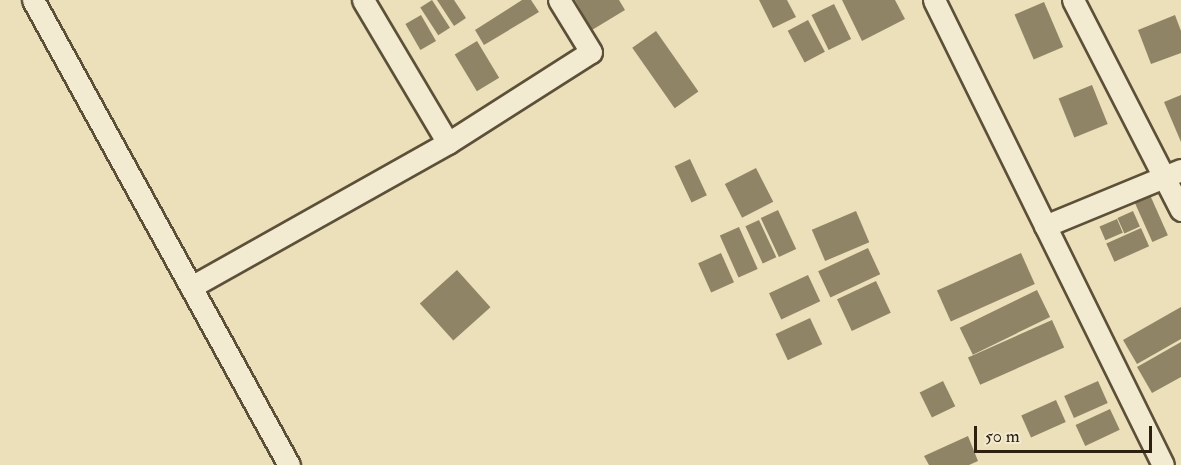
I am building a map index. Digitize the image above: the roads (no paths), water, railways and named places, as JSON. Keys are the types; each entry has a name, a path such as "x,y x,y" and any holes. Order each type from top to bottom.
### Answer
{"street":[{"path":"33,0 289,465"},
{"path":"363,0 448,143"},
{"path":"191,287 448,143 591,52 559,0"},
{"path":"934,0 1163,465"},
{"path":"1073,0 1173,173 1181,210"},
{"path":"1045,226 1173,173"}]}
